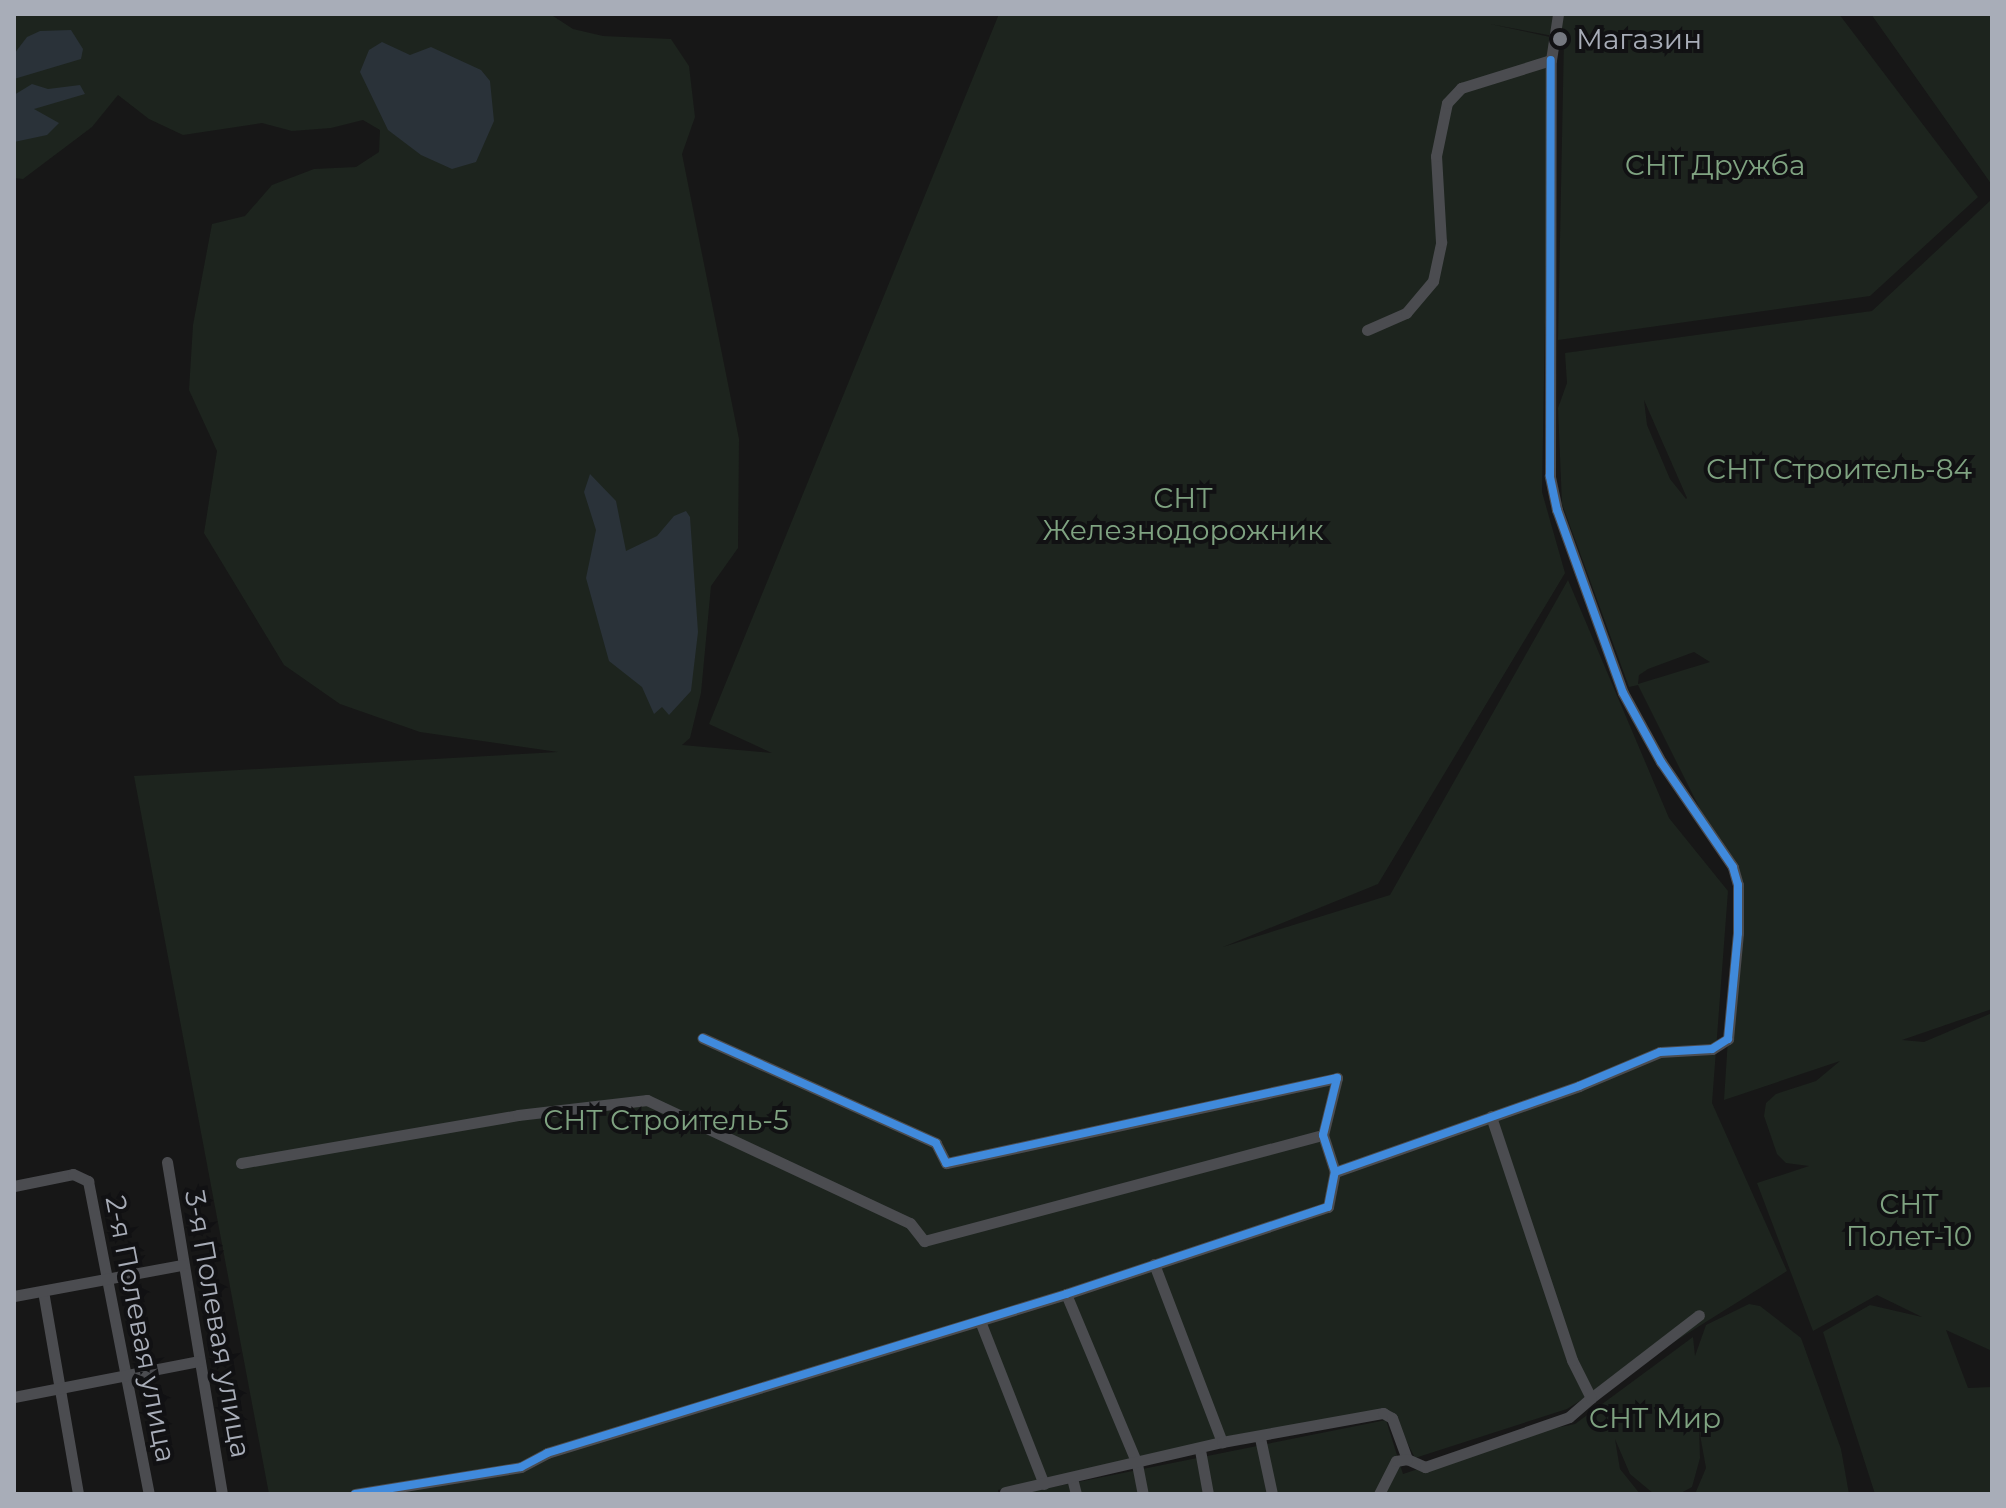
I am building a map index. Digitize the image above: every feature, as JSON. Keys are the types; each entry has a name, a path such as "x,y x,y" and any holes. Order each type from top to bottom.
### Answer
{"street":[{"path":"1335,1172 1660,1052 1722,1047 1731,1024 1738,933 1738,885 1733,867 1661,762 1623,693 1557,510 1548,443 1551,60 1558,14"},
{"path":"1367,330 1406,313 1433,281 1441,242 1436,156 1447,103 1461,88 1551,60"},
{"path":"355,1494 521,1467 547,1453 1066,1294 1328,1207 1335,1172 1323,1135 1337,1078 946,1163 936,1143 702,1038"},
{"path":"241,1163 518,1115 647,1100 910,1223 924,1241 1323,1135"},
{"path":"1491,1116 1572,1360 1591,1398"},
{"name":"3-я Полевая улица","path":"167,1162 222,1494"},
{"name":"2-я Полевая улица","path":"14,1186 82,1174 88,1181 149,1494"},
{"path":"1154,1264 1222,1442"},
{"path":"14,1296 182,1265"},
{"path":"43,1291 78,1494"},
{"path":"1066,1294 1137,1464 1143,1494"},
{"path":"1379,1494 1396,1461 1407,1459 1425,1467 1569,1417 1699,1315"},
{"path":"980,1321 1044,1484"},
{"path":"14,1397 200,1361"},
{"path":"1005,1492 1200,1450 1222,1442 1260,1438 1383,1413 1392,1418 1407,1459"},
{"path":"1260,1438 1272,1494"},
{"path":"1200,1450 1208,1494"},
{"path":"1072,1478 1076,1494"}],"green space":[{"path":"14,14 550,14 573,29 603,36 671,39 689,66 695,117 682,154 739,439 738,548 711,586 701,693 690,738 682,745 772,753 709,724 999,14 1839,14 1978,197 1870,296 1558,340 1564,38 1490,24 1550,37 1542,492 1565,573 1378,884 1223,947 1390,895 1568,580 1669,818 1728,891 1712,1103 1787,1271 1567,1409 1415,1458 1391,1411 1234,1435 998,1490 998,1494 269,1494 134,776 558,752 420,732 340,704 284,665 204,533 217,451 189,390 193,325 212,224 245,216 272,185 314,169 356,167 379,152 380,130 363,120 331,128 292,131 262,123 183,135 149,119 118,95 92,127 23,179 14,178"},
{"path":"1871,14 1992,14 1992,185"},
{"name":"СНТ Строитель-84","path":"1992,199 1992,1009 1902,1040 1924,1042 1992,1013 1992,1351 1946,1330 1968,1388 1992,1387 1992,1494 1875,1494 1823,1332 1870,1305 1922,1317 1877,1295 1813,1331 1757,1183 1809,1166 1786,1163 1777,1154 1764,1116 1766,1103 1776,1094 1816,1081 1840,1061 1724,1100 1738,885 1638,685 1629,687 1562,504 1558,408 1567,383 1565,353 1872,311","holes":["1644,400 1687,498 1686,499 1670,479 1647,425","1694,652 1710,662 1638,684 1639,675 1648,669"]},
{"name":"СНТ Мир","path":"1749,1304 1760,1306 1801,1338 1841,1449 1849,1494 1695,1494 1706,1468 1699,1429 1700,1458 1692,1487 1679,1494 1654,1494 1630,1474 1615,1439 1620,1469 1640,1494 1018,1494 1386,1420 1403,1474 1521,1435 1575,1424 1693,1337 1695,1356 1706,1325"}],"shaded area":[{"path":"71,30 83,49 81,59 14,79 14,54 27,37 40,31"},
{"path":"382,42 410,55 431,47 481,70 490,81 494,121 476,162 452,169 421,155 388,130 360,72 369,50"},
{"path":"32,84 48,89 80,85 85,94 34,109 59,123 47,135 14,142 14,95"},
{"path":"590,474 616,501 626,551 657,536 674,516 686,511 690,517 698,632 691,691 669,715 662,707 654,714 642,687 609,661 586,578 596,530 584,492"}],"cycle path":[{"path":"1335,1172 1579,1086 1660,1052 1712,1049 1728,1039 1738,933 1738,885 1733,867 1661,762 1623,693 1557,510 1550,476 1551,60"},
{"path":"355,1494 521,1467 547,1453 1066,1294 1328,1207 1335,1172 1323,1135 1337,1078 946,1163 936,1143 702,1038"}],"place":[{"name":"Магазин","path":"1560,39"}],"park label":[{"name":"СНТ Дружба","path":"1715,165"},
{"name":"СНТ Железнодорожник","path":"1183,514"},
{"name":"СНТ Строитель-5","path":"666,1120"},
{"name":"СНТ Полет-10","path":"1909,1220"}]}
